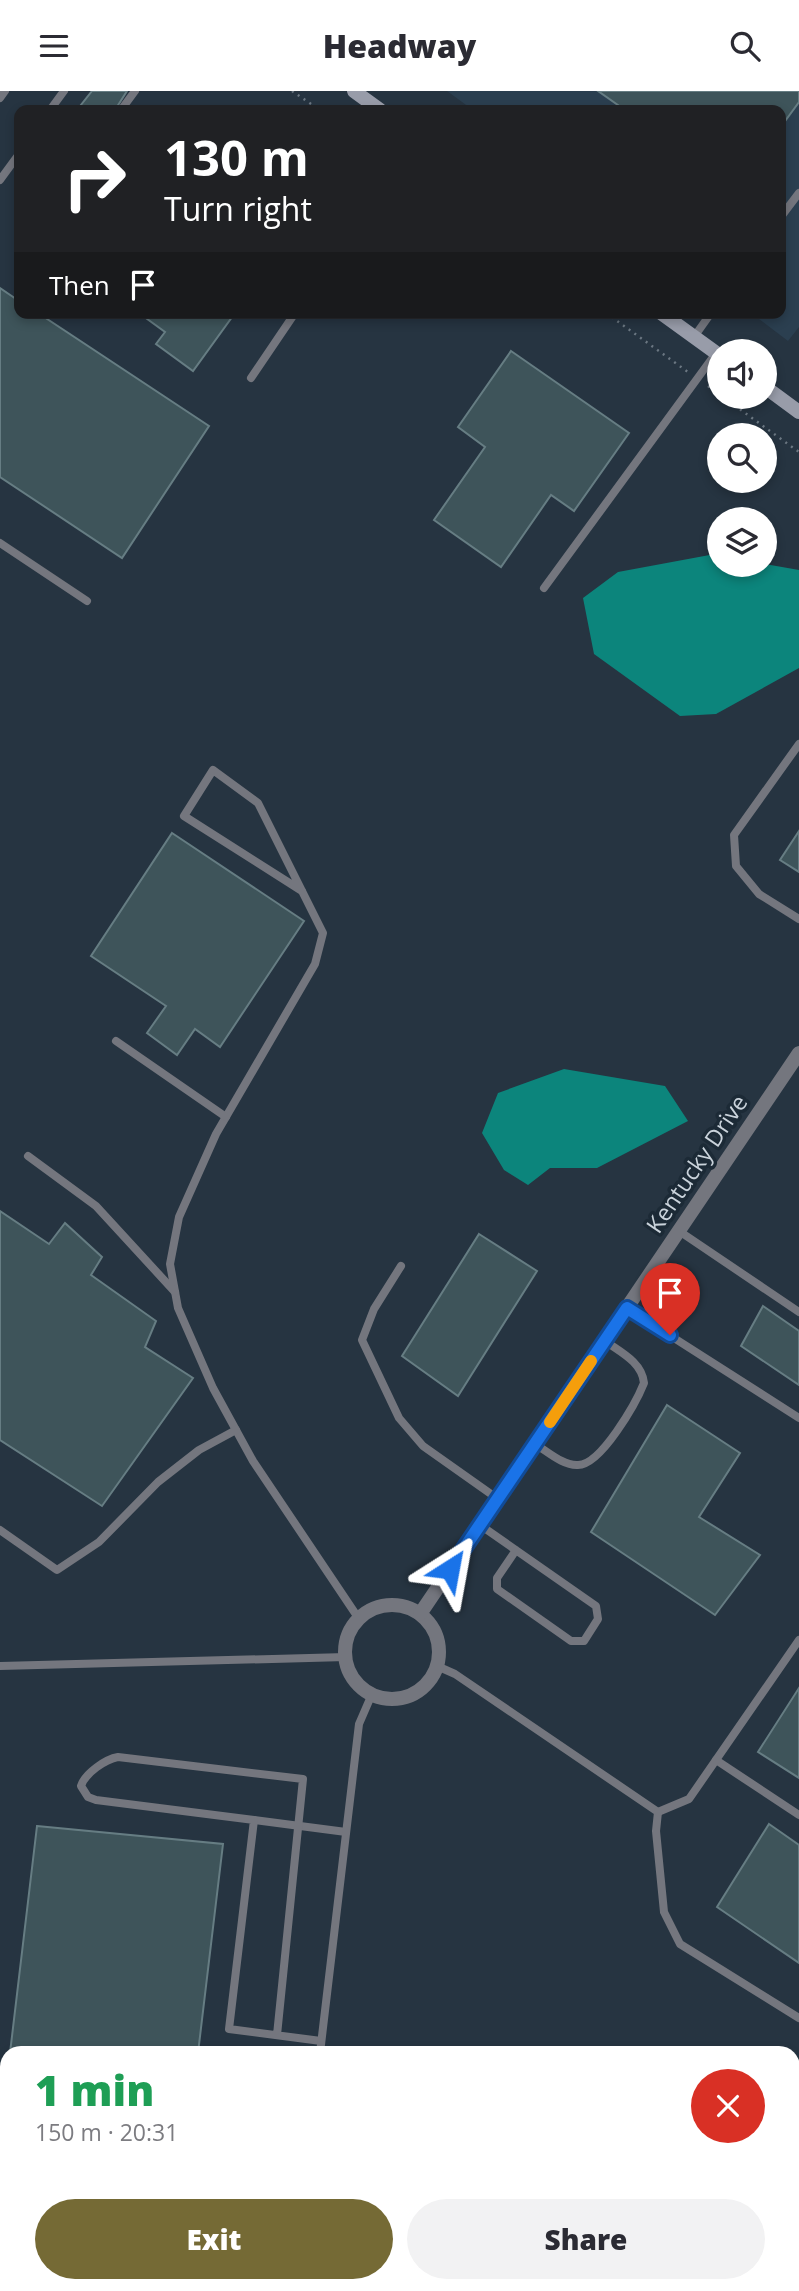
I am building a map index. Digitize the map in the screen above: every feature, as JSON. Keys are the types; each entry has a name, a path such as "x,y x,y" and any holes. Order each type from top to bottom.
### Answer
{"main road":[{"path":"354,91 373,105"},
{"path":"669,319 707,346"},
{"path":"777,396 799,412"}],"street":[{"name":"Kentucky Drive","path":"420,1614 799,1053"},
{"path":"388,1605 405,1607 420,1614 433,1628 439,1647 437,1666 430,1680 411,1695 388,1699 372,1694 359,1685 350,1672 346,1643 359,1619 372,1609 388,1605"}],"lane":[{"path":"0,98 5,91"},
{"path":"51,91 62,94"},
{"path":"0,180 14,161"},
{"path":"786,210 799,193"},
{"path":"251,378 291,319"},
{"path":"694,337 707,319"},
{"path":"544,588 707,369"},
{"path":"0,543 88,601"},
{"path":"799,744 734,835 736,866 759,894 799,919"},
{"path":"302,891 184,816 213,770 258,803 302,891 323,933 315,964 226,1117 179,1217 170,1264 178,1308 208,1376 236,1430 253,1461 359,1619"},
{"path":"116,1041 226,1117"},
{"path":"28,1156 96,1206 175,1292"},
{"path":"679,1231 799,1313"},
{"path":"401,1266 374,1309 362,1340 398,1418 423,1446 498,1499"},
{"path":"627,1308 799,1418"},
{"path":"535,1444 566,1463 579,1465 593,1461 603,1451 644,1383 643,1374 634,1362 604,1341"},
{"path":"0,1530 57,1570 99,1542 158,1482 199,1450 236,1430"},
{"path":"480,1525 516,1550 596,1606 598,1619 584,1641 571,1641 497,1589 497,1579 516,1550"},
{"path":"658,1812 689,1799 799,1640"},
{"path":"0,1666 346,1657"},
{"path":"437,1666 455,1674 658,1812"},
{"path":"321,2046 359,1724 372,1694"},
{"path":"276,2035 299,1826 303,1779 118,1757 106,1761 83,1780 81,1786 88,1797 96,1800 254,1820 299,1826 346,1832"},
{"path":"716,1760 799,1815"},
{"path":"658,1812 656,1831 664,1912 680,1944 799,2018"},
{"path":"254,1820 229,2029 321,2041"}],"path":[{"path":"292,91 313,105"},
{"path":"614,319 677,364"},
{"path":"739,409 799,452"}],"shaded area":[{"path":"447,91 799,91 799,327 788,341 759,319 786,319 786,105 466,105"},
{"path":"707,555 707,577 777,577 777,566 799,570 799,668 716,714 680,716 594,654 583,598 618,572"},
{"path":"564,1069 665,1086 688,1121 597,1168 550,1168 528,1185 504,1170 482,1133 498,1093"}],"building":[{"path":"92,91 127,91 118,105 81,105"},
{"path":"598,91 799,91 799,102 786,120 786,105 618,105"},
{"path":"0,288 14,298 14,319 47,319 209,426 122,558 0,477"},
{"path":"147,319 231,319 193,371 156,344 165,332"},
{"path":"511,351 629,433 574,511 551,495 501,567 434,520 485,447 458,427"},
{"path":"799,831 799,872 780,860"},
{"path":"172,833 304,921 220,1047 195,1029 177,1055 147,1033 166,1006 91,956"},
{"path":"0,1211 49,1244 65,1223 102,1257 91,1275 156,1321 145,1347 193,1378 102,1506 0,1440"},
{"path":"479,1234 537,1271 458,1396 402,1356"},
{"path":"763,1306 799,1331 799,1385 741,1346"},
{"path":"667,1405 740,1453 699,1517 760,1555 715,1615 591,1532"},
{"path":"799,1688 799,1778 758,1752"},
{"path":"769,1824 799,1845 799,1963 717,1907"},
{"path":"37,1826 223,1844 199,2046 11,2046"}],"slow traffic":[{"path":"550,1422 591,1361"}],"route":[{"path":"450,1569 627,1308 670,1335"}]}
